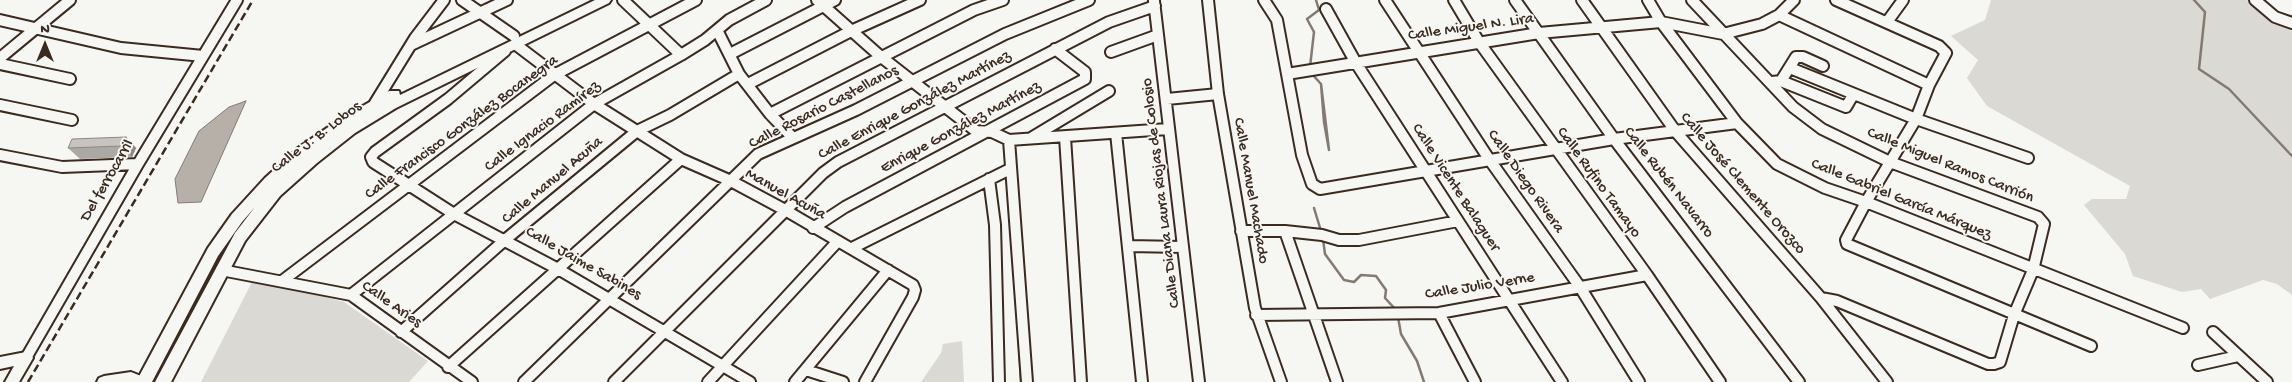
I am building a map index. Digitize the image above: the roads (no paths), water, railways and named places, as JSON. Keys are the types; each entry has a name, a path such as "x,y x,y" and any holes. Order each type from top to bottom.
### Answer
{"main road":[{"name":"Calle J. B. Lobos","path":"163,382 240,237 275,192 350,130 391,105 513,42 585,0"},
{"name":"Calle J. B. Lobos","path":"142,382 213,252 237,218 270,182 304,152 375,103 605,0"}],"street":[{"path":"0,58 70,0"},
{"name":"Del ferrocarril","path":"14,378 138,164 237,0"},
{"path":"375,103 410,46 444,0"},
{"name":"Manuel Acuña","path":"462,0 554,75 594,104 681,159 731,181 785,210 913,285 916,290 865,382"},
{"path":"410,46 507,0"},
{"path":"623,0 682,55"},
{"name":"Calle Francisco González Bocanegra","path":"282,281 554,75 696,0"},
{"name":"Calle Ignacio Ramírez","path":"350,295 594,104 682,55 729,20 766,0"},
{"path":"730,54 820,3 836,0"},
{"path":"748,84 851,32 920,0"},
{"path":"770,114 880,56 974,10 1003,0"},
{"name":"Calle Rosario Castellanos","path":"524,382 758,154 856,110 1005,34 1089,0"},
{"name":"Calle Manuel Machado","path":"1208,0 1218,94 1256,315 1281,382"},
{"path":"1264,0 1277,20 1302,155 1312,184 1320,190 1489,159 1555,150 1614,139 1737,123"},
{"name":"Calle Diego Rivera","path":"1385,0 1489,159 1580,286 1640,382"},
{"name":"Calle Rufino Tamayo","path":"1454,0 1480,42 1555,150 1647,275 1720,382"},
{"name":"Calle Rubén Navarro","path":"1515,0 1614,139 1800,382"},
{"name":"Calle José Clemente Orozco","path":"1582,0 1600,28 1676,132 1821,298 1887,382"},
{"name":"Calle Gabriel García Márquez","path":"1648,0 1658,13 1661,22 1737,123 1777,164 1825,188 1866,202 2033,270 2183,328"},
{"name":"Calle Miguel Ramos Carrión","path":"1692,0 1723,34 1777,82 1806,119 1822,129 1890,162 2042,220 2044,224 2033,270"},
{"path":"1723,34 1762,24 1779,15 1794,0"},
{"path":"1836,0 1887,22 1944,50 1946,53 1929,85 1916,119 1866,202 1846,240 1849,247 2091,346"},
{"path":"1887,22 1903,0"},
{"path":"2255,0 2275,17 2289,23"},
{"path":"820,3 880,56 976,131 1001,135 1009,140 1028,140 1168,129"},
{"name":"Calle Diana Laura Riojas de Colosio","path":"1154,3 1167,99 1168,129 1199,382"},
{"name":"Calle Enrique González Martínez","path":"614,382 785,210 823,173 838,162 1055,49 1154,3"},
{"name":"Calle Vicente Balaguer","path":"1326,9 1356,62 1562,382"},
{"path":"1779,15 1929,85"},
{"path":"0,20 121,48 203,56"},
{"name":"Calle Miguel N. Lira","path":"1287,74 1418,51 1539,33 1661,22 1723,34"},
{"path":"717,30 739,74 770,114 793,138"},
{"path":"1111,52 1158,35"},
{"name":"Calle Jaime Sabines","path":"513,42 448,99 374,152 371,157 373,162 454,214 506,239 666,331 750,382"},
{"name":"Enrique González Martínez","path":"813,228 845,207 1084,79 1085,72 1055,49"},
{"path":"1823,66 1796,56 1790,68 1777,82 1846,107 1853,95"},
{"path":"0,64 70,79"},
{"path":"1790,68 1916,119 2028,158"},
{"name":"Calle Manuel Acuña","path":"401,332 506,239 637,131 670,115 739,74"},
{"path":"1028,140 1110,91"},
{"path":"1167,99 1218,94"},
{"path":"0,105 72,120"},
{"path":"1116,134 1142,382"},
{"path":"1065,137 1081,382"},
{"path":"1009,140 1027,382"},
{"path":"0,155 62,167 138,164"},
{"path":"448,367 681,159"},
{"path":"852,248 1010,169"},
{"path":"990,179 994,225 999,382"},
{"path":"1241,231 1285,231 1322,235 1339,240 1359,240 1458,220"},
{"path":"1285,231 1337,382"},
{"path":"708,382 838,241"},
{"path":"1128,246 1183,248"},
{"name":"Calle Aries","path":"221,270 350,295 448,367 472,382"},
{"path":"795,382 888,270"},
{"path":"1821,298 1837,301 1988,364 1994,364 2000,362 2014,316 2033,270"},
{"name":"Calle Julio Verne","path":"1256,315 1439,313 1647,275"},
{"path":"1439,313 1475,382"},
{"path":"2213,332 2267,382"},
{"path":"2198,365 2238,356"},
{"path":"0,363 26,358"},
{"path":"806,370 843,382"},
{"path":"0,377 14,378"},
{"path":"104,382 132,378 142,382"}],"waterway":[{"path":"1310,67 1314,32 1307,19 1319,10 1316,0"},
{"path":"2194,0 2205,12 2199,69 2229,89 2292,156"},
{"path":"1312,74 1321,84"},
{"path":"1321,84 1329,150 1324,122 1321,84"},
{"path":"1314,208 1321,231"},
{"path":"1323,239 1325,254 1344,280 1354,282 1361,275 1376,276 1386,290 1385,298 1396,310"},
{"path":"1398,317 1401,334 1417,361 1424,382"},
{"path":"1018,327 1021,382"}],"railway":[{"path":"28,382 253,0"}]}
